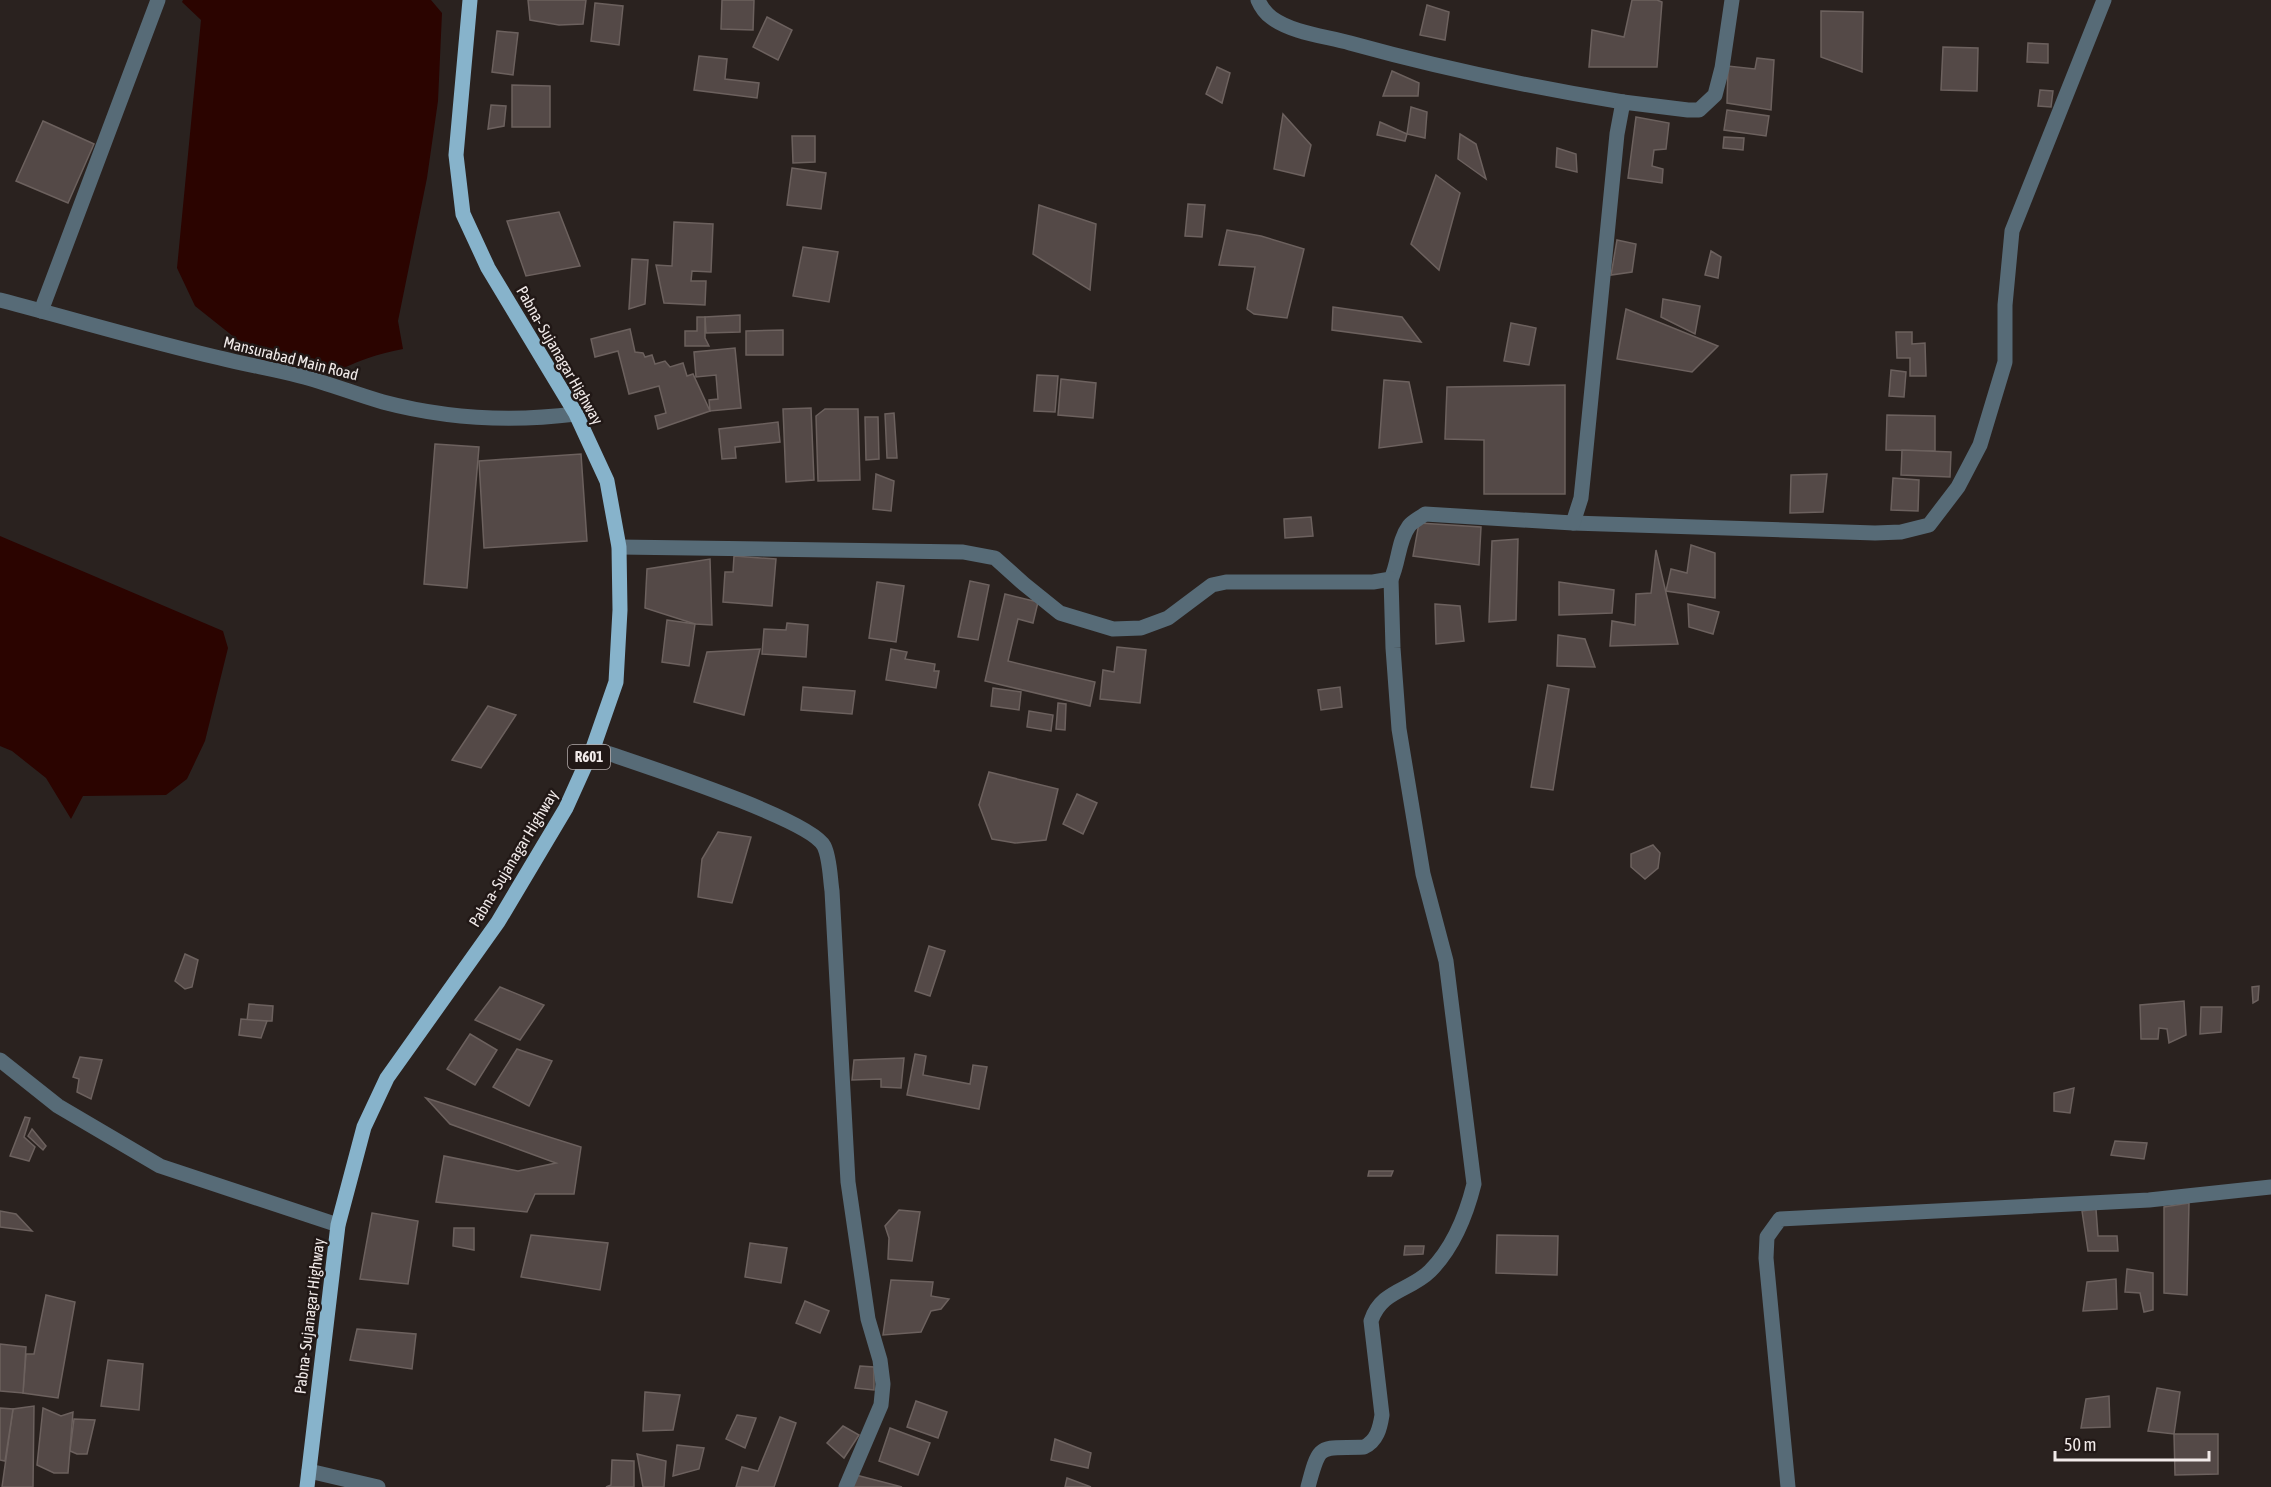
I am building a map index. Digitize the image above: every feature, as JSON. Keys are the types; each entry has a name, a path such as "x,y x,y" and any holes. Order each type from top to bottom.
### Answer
{"main road":[{"name":"Pabna- Sujanagar Highway","path":"307,1487 338,1225 364,1127 387,1078 498,922 566,808 593,748 616,682 620,610 619,548 607,481 576,414 488,268 463,213 456,155 470,0"}],"street":[{"path":"42,311 158,0"},
{"path":"1258,0 1260,7 1272,18 1304,31 1424,64 1534,87 1688,110 1699,110 1715,95 1722,68 1732,0"},
{"path":"1308,1487 1318,1452 1324,1449 1364,1447 1369,1445 1380,1430 1382,1415 1371,1321 1375,1310 1382,1301 1428,1273 1447,1250 1466,1214 1474,1184 1446,961 1423,874 1399,729 1391,579 1398,564 1402,540 1410,525 1425,514 1573,524 1875,533 1901,532 1929,525 1958,487 1980,445 2005,362 2005,305 2012,231 2104,0"},
{"path":"1573,524 1581,498 1617,135 1623,102"},
{"name":"Mansurabad Main Road","path":"0,300 219,358 302,376 384,402 434,412 471,418 505,419 535,419 576,414"},
{"path":"619,548 963,552 995,558 1060,613 1113,629 1141,628 1168,618 1212,585 1226,582 1373,582 1391,579"},
{"path":"593,748 776,814 813,834 824,846 832,891 848,1182 868,1319 880,1359 883,1384 881,1405 846,1487"},
{"path":"0,1060 58,1106 160,1166 338,1225"},
{"path":"1788,1487 1766,1258 1767,1237 1780,1219 2149,1200 2271,1187"},
{"path":"309,1471 378,1487"}],"shaded area":[{"path":"183,0 431,0 442,13 438,101 427,178 398,321 403,349 366,359 331,375 263,360 195,306 177,268 201,20 182,2"},
{"path":"0,536 223,631 228,648 205,741 187,779 166,795 83,796 71,819 46,778 12,751 0,746"}],"building":[{"path":"528,0 586,0 583,24 559,25 530,20"},
{"path":"722,0 754,0 753,30 721,29"},
{"path":"1632,0 1662,2 1657,67 1589,67 1592,30 1624,37"},
{"path":"595,3 623,6 619,45 591,41"},
{"path":"1427,5 1449,12 1445,40 1420,35"},
{"path":"1821,11 1863,12 1862,72 1821,57"},
{"path":"767,17 792,30 778,60 753,47"},
{"path":"497,31 518,33 513,75 492,72"},
{"path":"2028,43 2048,44 2048,63 2027,62"},
{"path":"1943,47 1978,48 1977,91 1941,90"},
{"path":"699,56 727,59 725,79 759,83 757,98 694,90"},
{"path":"1757,58 1774,60 1771,110 1727,103 1728,66 1755,69"},
{"path":"1217,67 1230,73 1222,103 1206,94"},
{"path":"1392,71 1419,83 1418,96 1383,96"},
{"path":"512,85 550,86 550,127 512,127"},
{"path":"2040,90 2053,91 2051,107 2038,106"},
{"path":"491,105 506,106 504,126 488,129"},
{"path":"1411,107 1427,112 1425,138 1407,134"},
{"path":"1727,110 1769,116 1766,136 1724,130"},
{"path":"1283,114 1311,145 1304,176 1274,169"},
{"path":"1636,117 1669,123 1666,149 1654,150 1652,166 1663,169 1662,183 1628,178"},
{"path":"43,121 94,144 68,203 16,181"},
{"path":"1380,122 1407,134 1405,141 1377,135"},
{"path":"1460,134 1476,144 1486,179 1458,159"},
{"path":"792,136 815,136 815,162 793,163"},
{"path":"1724,137 1744,138 1743,150 1723,148"},
{"path":"1557,148 1576,154 1577,172 1556,167"},
{"path":"792,168 826,173 821,209 787,205"},
{"path":"1436,175 1460,193 1439,270 1411,244"},
{"path":"1188,204 1205,205 1202,237 1185,236"},
{"path":"1039,205 1096,224 1090,290 1033,254"},
{"path":"559,212 580,266 526,276 507,221"},
{"path":"674,222 713,224 711,272 692,271 691,281 706,281 705,305 664,303 656,265 672,266"},
{"path":"1227,230 1261,236 1304,249 1287,318 1254,314 1247,309 1255,267 1219,265"},
{"path":"1617,240 1636,244 1632,272 1611,275"},
{"path":"803,247 838,252 829,302 793,296"},
{"path":"1711,251 1721,257 1718,278 1705,275"},
{"path":"632,259 648,260 645,304 629,309"},
{"path":"1663,299 1700,306 1695,334 1661,317"},
{"path":"1333,307 1402,317 1421,342 1332,330"},
{"path":"1626,309 1718,346 1692,372 1617,359"},
{"path":"740,315 740,332 706,333 705,317"},
{"path":"697,317 705,317 705,338 709,346 685,346 685,331 697,331"},
{"path":"1511,323 1536,328 1529,365 1504,361"},
{"path":"630,329 635,352 643,353 645,357 652,355 655,364 665,361 670,367 683,363 687,376 693,374 710,411 658,429 655,416 666,413 659,386 629,394 618,351 595,357 591,339"},
{"path":"783,330 783,355 746,355 746,331"},
{"path":"1896,332 1912,332 1912,344 1925,343 1926,376 1910,376 1910,358 1897,358"},
{"path":"735,348 741,408 710,411 709,400 718,399 716,375 696,377 694,352"},
{"path":"1891,370 1906,372 1904,397 1889,396"},
{"path":"1037,375 1058,376 1055,412 1034,411"},
{"path":"1061,379 1096,383 1093,418 1058,415"},
{"path":"1384,380 1409,382 1422,442 1379,448"},
{"path":"1565,385 1565,494 1484,494 1484,440 1445,439 1447,387"},
{"path":"811,408 814,480 786,482 783,409"},
{"path":"825,409 858,409 860,480 818,481 816,416"},
{"path":"894,413 897,458 887,458 885,414"},
{"path":"1887,415 1935,416 1935,451 1886,450"},
{"path":"865,417 878,417 879,459 866,460"},
{"path":"778,422 780,442 735,447 736,458 722,459 719,429"},
{"path":"435,444 479,447 467,588 424,584"},
{"path":"1902,450 1951,452 1950,477 1901,475"},
{"path":"581,454 587,541 484,548 479,461"},
{"path":"876,474 894,481 891,511 873,509"},
{"path":"1827,474 1823,512 1790,513 1791,475"},
{"path":"1893,478 1919,480 1918,511 1891,510"},
{"path":"1311,517 1313,536 1285,538 1284,519"},
{"path":"1419,523 1481,527 1479,565 1413,556"},
{"path":"1518,539 1516,620 1489,622 1492,541"},
{"path":"1691,545 1715,553 1715,598 1666,591 1671,569 1687,573"},
{"path":"1656,550 1678,644 1610,646 1612,621 1635,625 1636,594 1651,593"},
{"path":"734,556 776,559 772,606 723,602 725,572 733,572"},
{"path":"710,559 712,625 695,624 645,608 647,569"},
{"path":"970,581 989,585 978,640 958,637"},
{"path":"877,582 904,586 896,642 869,638"},
{"path":"1559,582 1614,590 1612,613 1559,615"},
{"path":"1005,594 1038,602 1033,623 1018,619 1008,661 1095,682 1090,706 985,681"},
{"path":"1435,604 1460,606 1464,641 1436,644"},
{"path":"1688,604 1719,612 1713,634 1689,627"},
{"path":"667,620 695,624 689,666 662,662"},
{"path":"787,623 808,625 806,657 762,654 764,629 786,630"},
{"path":"1558,635 1585,639 1595,667 1557,666"},
{"path":"1117,647 1146,650 1140,703 1100,699 1103,670 1114,672"},
{"path":"760,649 744,715 694,702 707,652"},
{"path":"891,649 907,652 905,659 935,664 934,671 939,671 936,688 886,680"},
{"path":"1548,685 1569,689 1553,790 1531,787"},
{"path":"803,687 855,691 852,714 801,710"},
{"path":"1340,687 1342,707 1321,710 1318,690"},
{"path":"993,688 1021,692 1019,710 991,706"},
{"path":"1058,703 1066,704 1065,730 1056,729"},
{"path":"488,706 516,715 481,768 452,760"},
{"path":"1029,711 1053,715 1051,731 1027,727"},
{"path":"989,772 1058,789 1046,840 1015,843 992,839 979,805"},
{"path":"1077,794 1097,803 1083,834 1063,824"},
{"path":"718,832 751,837 732,903 698,897 702,859"},
{"path":"1653,845 1660,853 1658,868 1645,879 1631,867 1631,854"},
{"path":"929,946 945,951 930,996 915,991"},
{"path":"185,954 198,960 192,987 185,989 175,981"},
{"path":"2259,986 2258,1000 2253,1003 2252,987"},
{"path":"500,987 544,1005 520,1040 475,1020"},
{"path":"2184,1001 2186,1035 2169,1043 2167,1029 2159,1028 2158,1039 2141,1039 2140,1005"},
{"path":"249,1004 273,1006 272,1021 247,1021"},
{"path":"2201,1007 2222,1007 2221,1032 2200,1034"},
{"path":"241,1019 267,1021 261,1038 239,1035"},
{"path":"470,1034 497,1050 475,1085 447,1069"},
{"path":"517,1049 552,1061 529,1106 493,1087"},
{"path":"915,1054 926,1056 923,1075 970,1084 973,1065 987,1067 979,1109 907,1095"},
{"path":"80,1057 102,1060 91,1099 77,1092 79,1079 73,1077"},
{"path":"904,1058 901,1088 881,1087 881,1079 852,1080 854,1060"},
{"path":"2074,1088 2070,1113 2054,1111 2054,1093"},
{"path":"426,1098 581,1147 574,1194 535,1194 527,1212 436,1202 444,1156 518,1171 556,1163 450,1124"},
{"path":"25,1117 30,1118 24,1137 35,1147 29,1161 10,1156"},
{"path":"32,1129 46,1146 43,1150 28,1136"},
{"path":"2115,1141 2147,1143 2144,1159 2111,1155"},
{"path":"1369,1171 1393,1171 1391,1176 1368,1176"},
{"path":"2189,1203 2187,1295 2164,1293 2164,1207"},
{"path":"2096,1209 2098,1236 2117,1236 2118,1251 2088,1251 2082,1211"},
{"path":"899,1210 920,1212 912,1261 888,1259 889,1238 885,1226"},
{"path":"0,1211 16,1214 32,1231 0,1227"},
{"path":"372,1213 418,1221 408,1284 360,1279"},
{"path":"454,1228 474,1228 474,1250 453,1246"},
{"path":"531,1235 608,1243 600,1290 521,1277"},
{"path":"1497,1235 1558,1236 1557,1275 1496,1273"},
{"path":"750,1243 787,1248 781,1283 745,1277"},
{"path":"1405,1246 1424,1246 1423,1254 1404,1255"},
{"path":"2127,1269 2153,1273 2153,1310 2144,1312 2140,1293 2125,1292"},
{"path":"2116,1279 2117,1309 2083,1311 2087,1282"},
{"path":"891,1280 933,1282 931,1296 949,1299 941,1309 931,1311 921,1332 883,1335"},
{"path":"46,1295 75,1302 58,1398 23,1393 26,1354 34,1354"},
{"path":"805,1301 829,1311 820,1333 796,1323"},
{"path":"357,1329 416,1334 412,1369 350,1360"},
{"path":"0,1344 26,1347 23,1393 0,1391"},
{"path":"108,1360 143,1364 139,1410 101,1406"},
{"path":"860,1366 874,1367 874,1390 855,1388"},
{"path":"2157,1388 2180,1392 2174,1434 2148,1431"},
{"path":"645,1392 680,1395 673,1430 643,1431"},
{"path":"2109,1396 2110,1427 2081,1428 2086,1399"},
{"path":"916,1401 947,1412 938,1438 907,1427"},
{"path":"34,1406 33,1487 2,1487 13,1409"},
{"path":"0,1408 13,1409 5,1461 0,1460"},
{"path":"43,1408 61,1416 73,1412 68,1473 54,1473 37,1465"},
{"path":"737,1415 756,1418 745,1448 726,1439"},
{"path":"780,1417 796,1423 774,1487 736,1487 742,1467 758,1471"},
{"path":"74,1419 95,1420 87,1454 70,1451"},
{"path":"843,1426 859,1435 844,1458 827,1443"},
{"path":"890,1428 930,1443 918,1475 879,1461"},
{"path":"2174,1434 2218,1434 2218,1474 2175,1475"},
{"path":"1055,1439 1091,1453 1088,1468 1051,1460"},
{"path":"677,1445 704,1448 699,1469 673,1476"},
{"path":"637,1454 666,1461 664,1487 643,1487"},
{"path":"612,1460 634,1461 634,1487 606,1487 611,1485"},
{"path":"856,1475 902,1487 852,1487"},
{"path":"1067,1478 1091,1487 1065,1487"}]}
